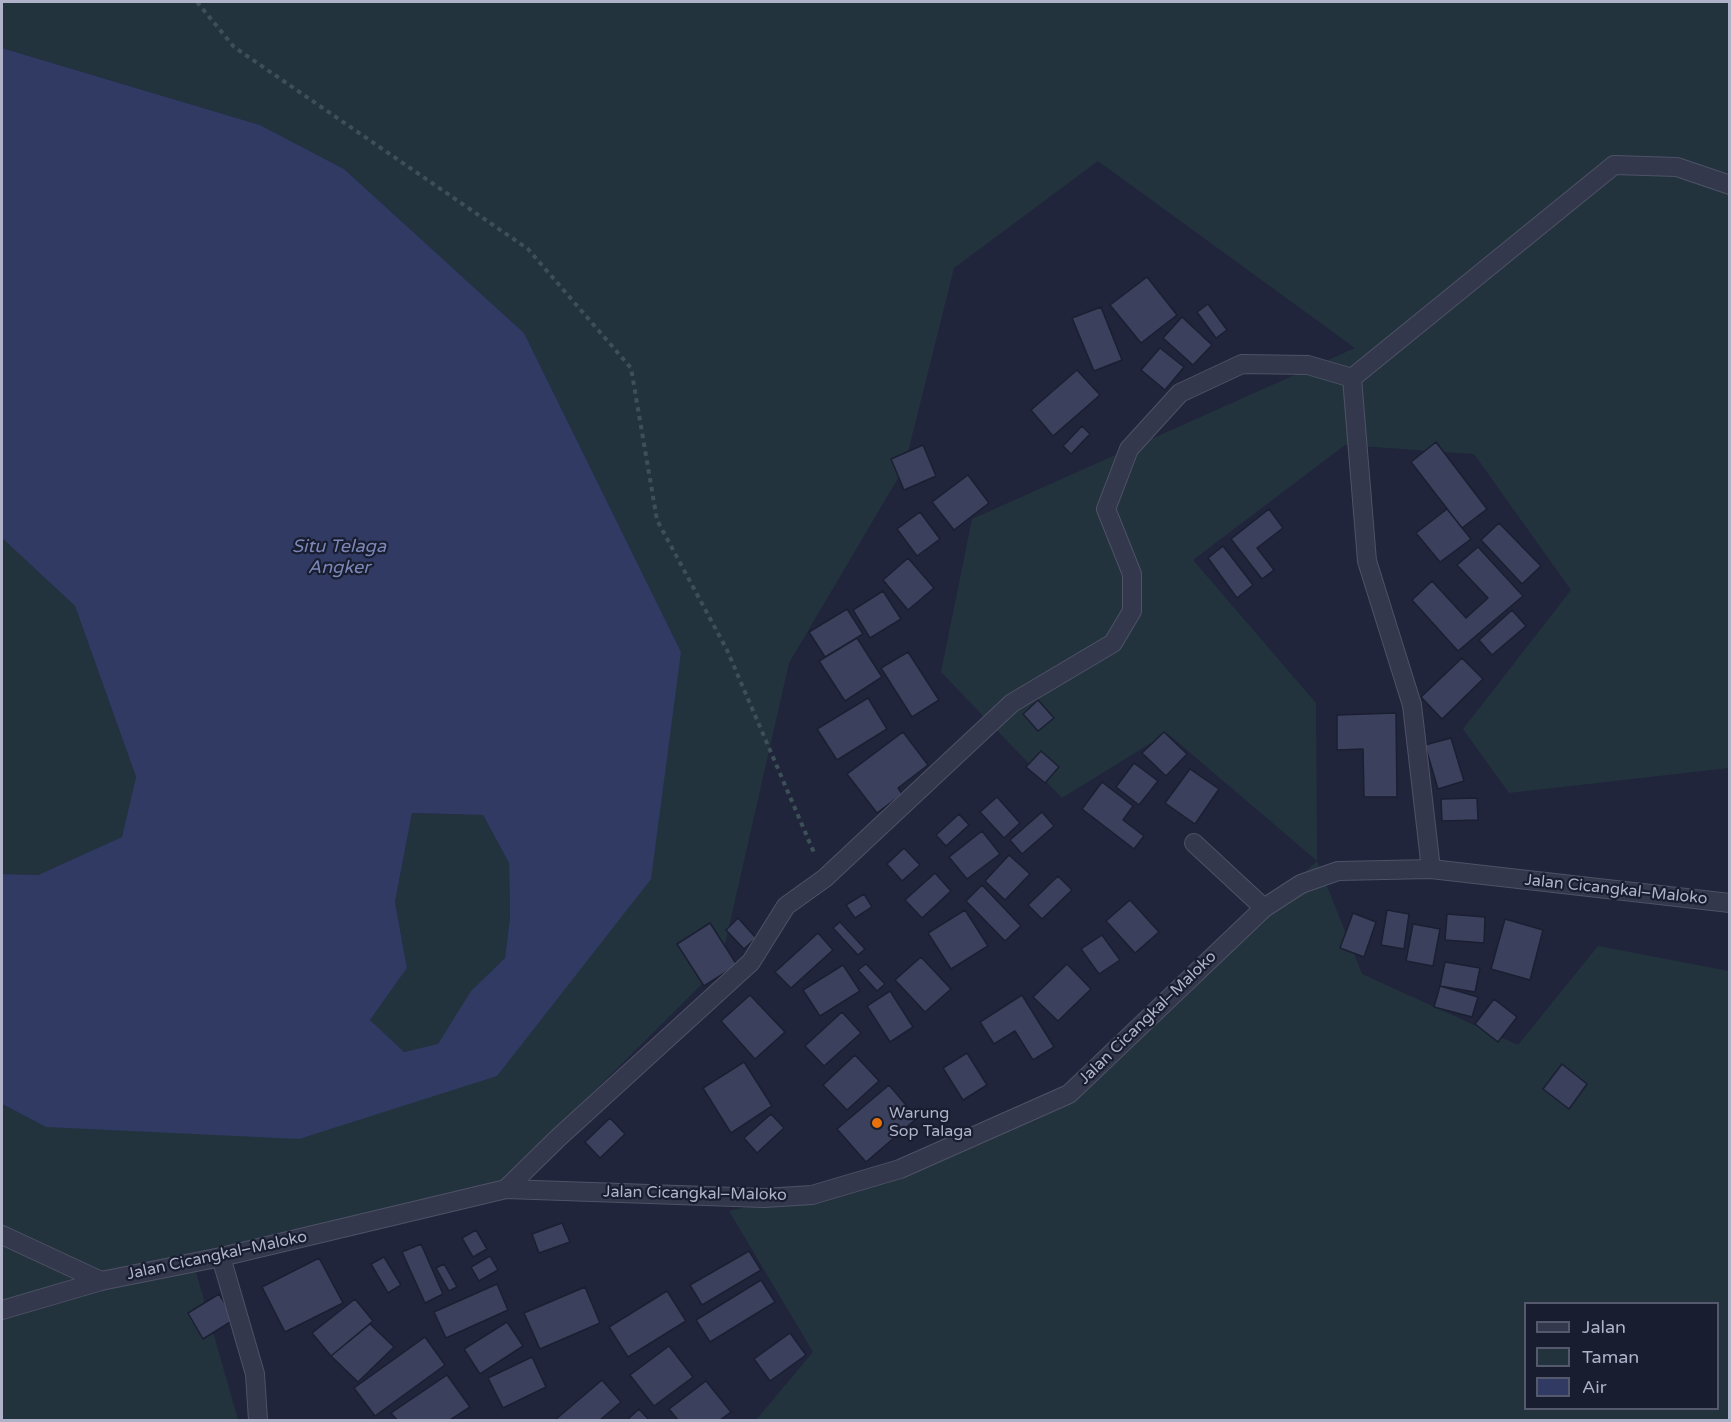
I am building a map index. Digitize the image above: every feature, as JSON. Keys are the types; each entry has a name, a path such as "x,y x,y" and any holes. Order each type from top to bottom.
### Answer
{"street":[{"path":"1352,378 1614,165 1677,167 1730,185"},
{"path":"506,1189 558,1138 751,962 786,906 825,878 1012,702 1113,643 1132,611 1132,574 1106,509 1129,449 1180,393 1242,364 1308,365 1352,378"},
{"path":"1352,378 1367,561 1412,705 1431,869"},
{"path":"1194,843 1264,908"},
{"name":"Jalan Cicangkal–Maloko","path":"2,1310 101,1281 221,1257 506,1189 764,1198 812,1195 900,1169 1069,1094 1264,908 1301,884 1338,872 1431,869 1730,903"},
{"path":"2,1235 101,1281"},
{"path":"221,1257 255,1374 258,1420"}],"path":[{"path":"198,2 234,47 528,249 631,368 657,520 727,650 825,878"}],"green space":[{"path":"2,2 1729,2 1729,768 1509,793 1463,729 1571,590 1474,454 1345,445 1193,560 1316,703 1317,861 1167,733 1062,798 941,672 972,519 1355,348 1098,161 954,268 904,468 789,663 720,966 503,1182 194,1265 238,1420 2,1420 2,1104 46,1127 497,1076 681,652 524,333 344,169 260,125 2,48"},
{"path":"2,538 75,606 136,777 123,837 38,875 2,874"},
{"path":"412,813 483,815 509,863 510,917 505,958 471,991 438,1045 404,1052 370,1020 407,968 395,902"},
{"path":"1317,861 1362,974 1518,1045 1598,946 1729,971 1729,1420 756,1420 813,1352 729,1211 936,1162 1067,1093"}],"water":[{"name":"Situ Telaga Angker","path":"2,48 260,125 344,169 524,333 681,652 651,879 497,1076 299,1139 46,1127 2,1104 2,874 38,875 122,837 136,777 75,606 2,538","holes":["412,813 483,815 509,863 510,917 505,958 471,991 438,1044 404,1052 370,1020 407,968 395,902"]}],"building":[{"path":"1147,277 1177,315 1141,343 1110,305"},
{"path":"1208,304 1227,330 1216,338 1197,312"},
{"path":"1101,307 1122,360 1094,371 1072,318"},
{"path":"1182,317 1212,345 1193,365 1163,338"},
{"path":"1160,348 1184,367 1165,390 1141,370"},
{"path":"1077,370 1100,395 1053,436 1031,410"},
{"path":"1082,426 1090,434 1071,454 1063,446"},
{"path":"1436,442 1487,509 1462,528 1411,462"},
{"path":"923,445 936,476 904,490 891,459"},
{"path":"968,475 989,503 954,530 932,502"},
{"path":"1269,509 1283,528 1257,548 1274,570 1262,579 1231,539"},
{"path":"1447,509 1471,539 1440,562 1416,533"},
{"path":"920,512 940,539 917,556 897,529"},
{"path":"1499,523 1541,566 1522,584 1481,540"},
{"path":"1223,546 1253,585 1237,598 1208,558"},
{"path":"1478,547 1523,596 1458,651 1412,600 1432,581 1466,618 1488,598 1457,565"},
{"path":"908,558 934,588 908,610 883,580"},
{"path":"883,591 901,619 870,638 853,610"},
{"path":"847,609 863,634 825,657 809,632"},
{"path":"1512,610 1526,626 1492,655 1479,640"},
{"path":"857,638 882,677 845,701 819,661"},
{"path":"908,652 939,700 912,717 881,668"},
{"path":"1462,658 1483,679 1442,719 1421,697"},
{"path":"868,698 887,729 837,760 817,729"},
{"path":"1038,700 1054,718 1038,731 1023,714"},
{"path":"1396,713 1397,797 1364,797 1363,749 1337,750 1337,715"},
{"path":"903,732 928,765 898,788 902,794 877,813 847,774"},
{"path":"1164,732 1187,754 1166,776 1142,753"},
{"path":"1451,738 1464,781 1438,789 1425,745"},
{"path":"1041,751 1059,767 1045,783 1026,767"},
{"path":"1134,763 1158,781 1139,805 1116,787"},
{"path":"1190,769 1219,789 1195,824 1165,803"},
{"path":"1102,782 1133,806 1123,820 1144,836 1134,849 1082,809"},
{"path":"997,797 1020,823 1004,838 980,812"},
{"path":"1477,798 1478,820 1442,821 1441,799"},
{"path":"1042,812 1054,826 1022,854 1010,840"},
{"path":"959,814 969,825 946,846 936,835"},
{"path":"982,831 1000,854 967,879 949,857"},
{"path":"904,848 920,865 902,881 887,864"},
{"path":"1009,855 1030,874 1005,900 985,881"},
{"path":"935,873 951,891 922,918 905,900"},
{"path":"1058,876 1072,890 1042,919 1028,905"},
{"path":"982,885 1021,926 1005,941 966,901"},
{"path":"864,894 872,907 855,918 846,905"},
{"path":"1130,900 1159,932 1135,953 1106,921"},
{"path":"965,910 988,946 951,969 928,933"},
{"path":"1387,910 1409,914 1404,949 1381,945"},
{"path":"1353,913 1376,922 1364,957 1340,948"},
{"path":"1447,914 1485,917 1484,943 1445,940"},
{"path":"738,918 756,938 744,949 726,930"},
{"path":"1505,919 1543,930 1530,980 1491,969"},
{"path":"840,922 865,949 858,955 833,928"},
{"path":"710,923 737,965 704,986 677,944"},
{"path":"1413,924 1440,929 1433,966 1406,961"},
{"path":"818,933 833,950 791,988 775,972"},
{"path":"1102,935 1120,960 1099,974 1081,949"},
{"path":"921,957 951,989 925,1012 895,980"},
{"path":"1445,962 1480,968 1475,992 1440,986"},
{"path":"866,964 885,984 877,991 858,970"},
{"path":"1067,964 1091,989 1058,1021 1033,997"},
{"path":"843,965 860,991 820,1016 803,990"},
{"path":"1440,986 1478,997 1472,1017 1434,1007"},
{"path":"890,991 913,1027 890,1042 867,1006"},
{"path":"750,995 785,1032 755,1059 721,1021"},
{"path":"1022,995 1054,1047 1033,1060 1015,1031 994,1044 980,1022"},
{"path":"1494,999 1517,1017 1498,1042 1475,1024"},
{"path":"842,1012 861,1033 824,1066 805,1046"},
{"path":"967,1053 987,1085 963,1100 943,1068"},
{"path":"855,1055 879,1081 847,1110 823,1085"},
{"path":"744,1062 772,1106 731,1133 703,1088"},
{"path":"1562,1064 1587,1084 1569,1109 1543,1089"},
{"name":"Warung Sop Talaga","path":"889,1085 917,1118 866,1162 837,1129"},
{"path":"771,1114 784,1128 757,1153 744,1138"},
{"path":"610,1118 625,1134 600,1158 585,1142"},
{"path":"562,1223 570,1242 539,1253 532,1234"},
{"path":"476,1230 487,1249 473,1257 462,1238"},
{"path":"421,1244 443,1294 425,1303 402,1252"},
{"path":"749,1251 761,1270 702,1305 690,1285"},
{"path":"490,1256 498,1270 479,1281 471,1267"},
{"path":"384,1257 401,1285 388,1293 371,1264"},
{"path":"319,1258 343,1303 285,1332 262,1287"},
{"path":"444,1264 457,1287 449,1291 436,1268"},
{"path":"761,1280 775,1302 710,1342 696,1320"},
{"path":"497,1284 508,1310 446,1338 434,1312"},
{"path":"585,1287 600,1323 540,1349 524,1313"},
{"path":"667,1291 686,1321 628,1357 609,1327"},
{"path":"219,1294 235,1319 203,1339 188,1313"},
{"path":"355,1299 373,1321 331,1356 312,1333"},
{"path":"507,1322 523,1346 480,1374 464,1349"},
{"path":"370,1324 394,1347 358,1382 331,1356"},
{"path":"790,1333 806,1355 770,1381 754,1359"},
{"path":"425,1337 445,1365 375,1416 354,1388"},
{"path":"669,1346 693,1377 654,1406 630,1375"},
{"path":"532,1357 546,1387 503,1408 488,1378"},
{"path":"447,1375 470,1407 450,1420 397,1420 391,1413"},
{"path":"602,1380 621,1402 600,1420 555,1420"},
{"path":"706,1381 731,1412 720,1420 678,1420 669,1409"},
{"path":"639,1409 649,1420 627,1420"}],"place":[{"name":"Warung Sop Talaga","path":"877,1123"}]}
